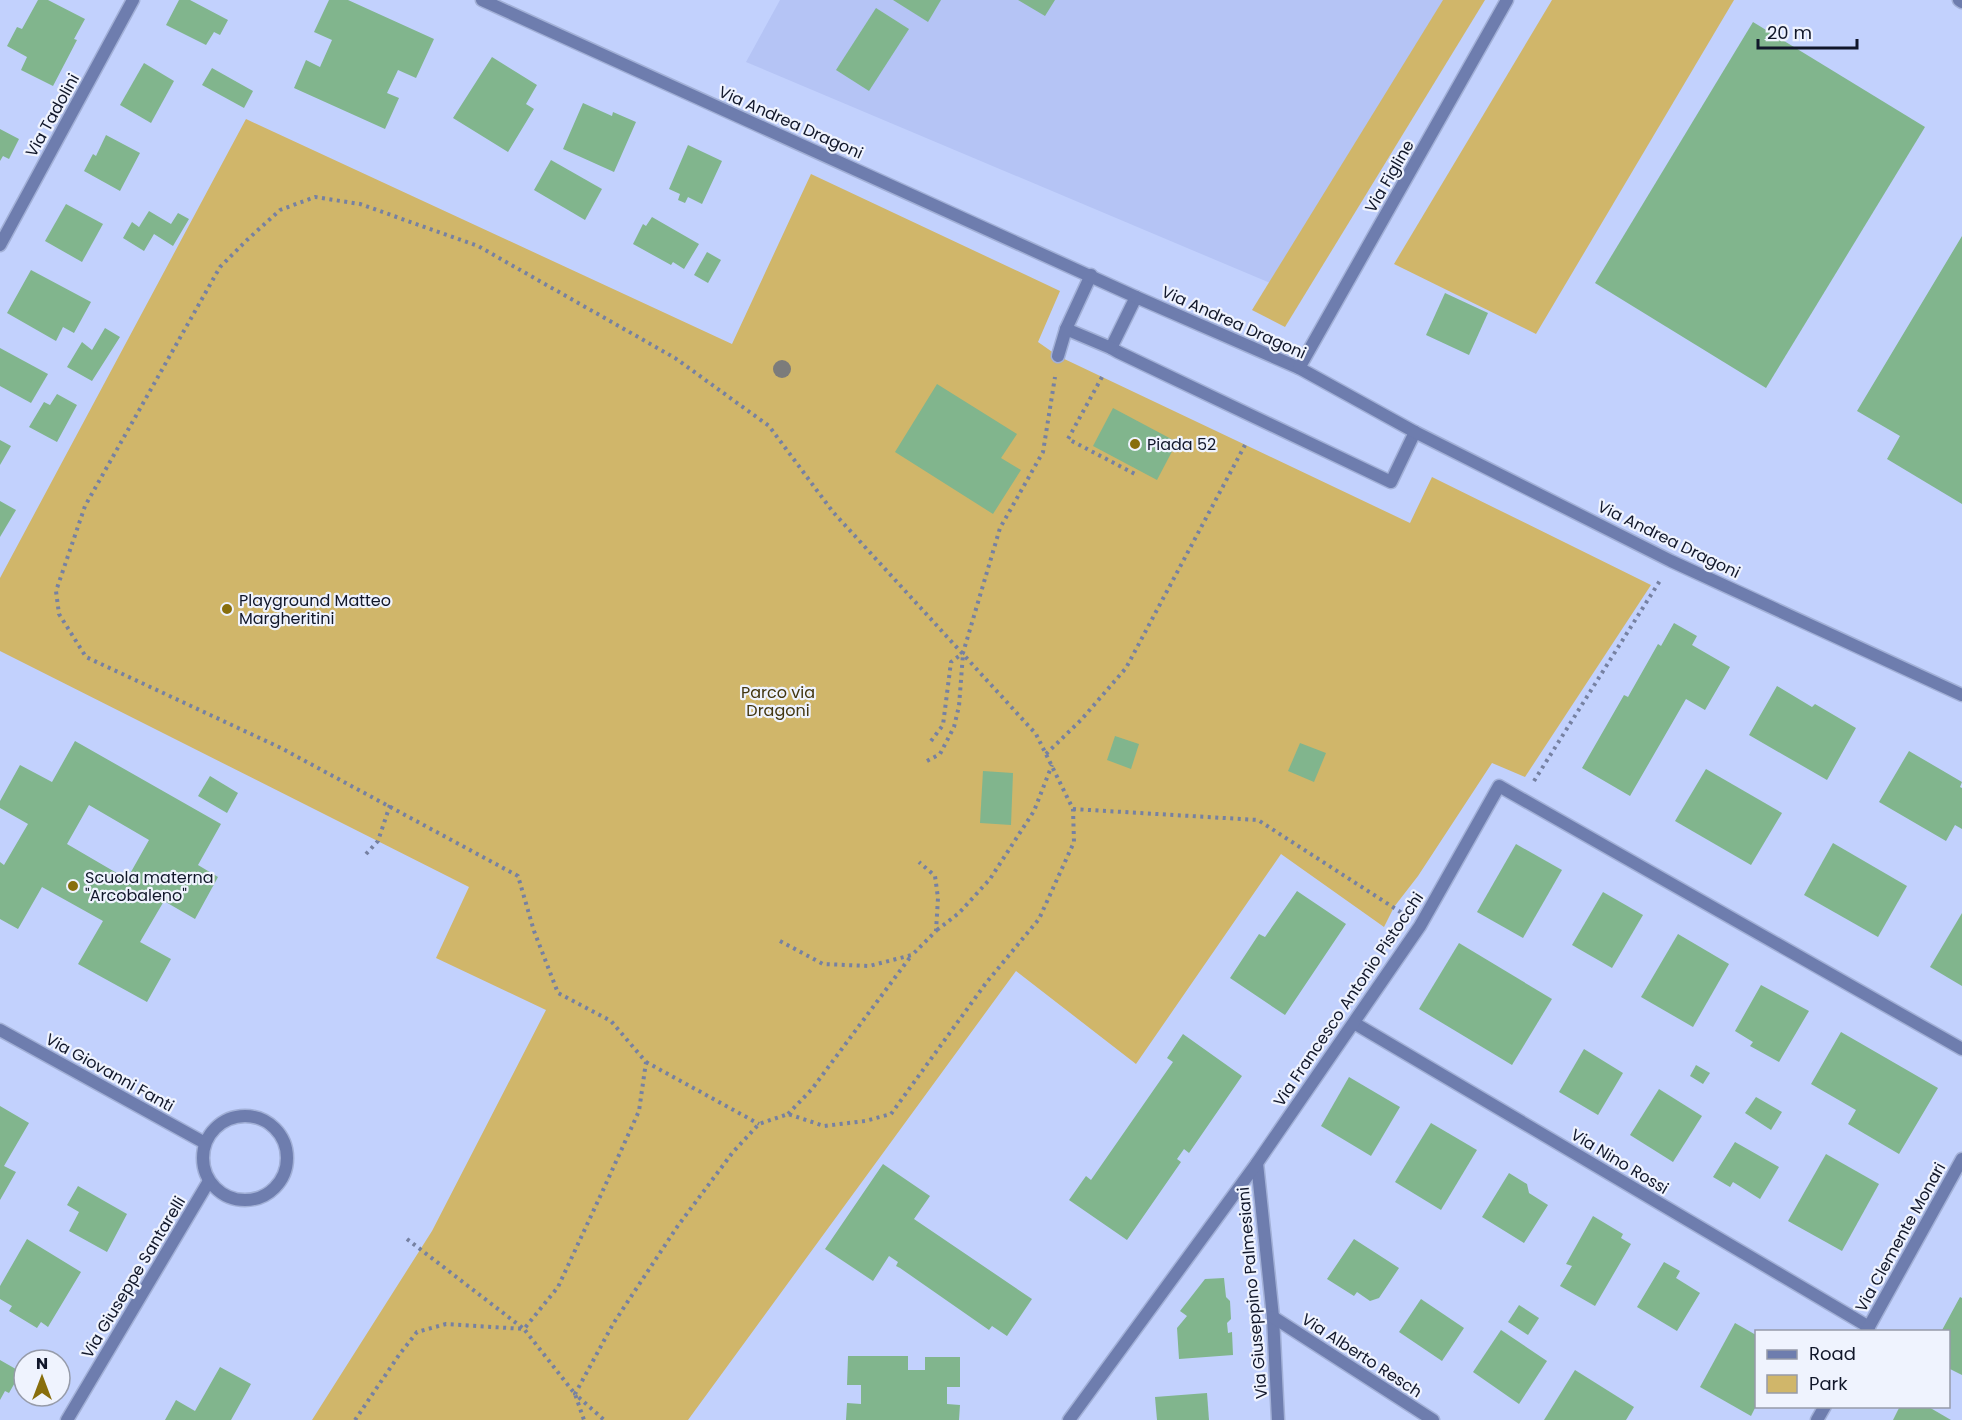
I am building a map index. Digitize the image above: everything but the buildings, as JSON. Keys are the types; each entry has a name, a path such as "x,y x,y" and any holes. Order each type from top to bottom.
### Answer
{"street":[{"name":"Via Tadolini","path":"0,245 134,0"},
{"name":"Via Andrea Dragoni","path":"482,0 1136,297 1299,368 1415,432 1671,561 1962,695"},
{"name":"Via Figline","path":"1299,368 1507,0"},
{"path":"1058,356 1066,329 1091,275"},
{"path":"1111,348 1136,297"},
{"path":"1066,329 1111,348 1391,482 1415,432"},
{"name":"Via Francesco Antonio Pistocchi","path":"1069,1420 1257,1163 1420,926 1499,786 1962,1049"},
{"name":"Via Nino Rossi","path":"1354,1023 1867,1329"},
{"name":"Via Giovanni Fanti","path":"0,1030 205,1143"},
{"path":"244,1116 257,1118 270,1124 279,1134 285,1147 287,1161 283,1175 276,1186 266,1194 254,1199 235,1198 218,1190 209,1181 202,1156 211,1132 220,1124 232,1118 244,1116"},
{"name":"Via Clemente Monari","path":"1867,1329 1962,1159"},
{"name":"Via Giuseppino Palmesiani","path":"1257,1163 1273,1317 1278,1420"},
{"name":"Via Giuseppe Santarelli","path":"67,1420 209,1181"},
{"name":"Via Alberto Resch","path":"1273,1317 1433,1420"}],"path":[{"path":"759,1124 646,1062 611,1021 558,993 534,931 518,876 281,748 86,657 59,614 56,591 85,506 220,267 280,210 315,197 360,204 478,246 675,358 768,426 833,512 1036,734 1073,809 1074,842 1039,919 986,983 891,1114 864,1121 824,1126 788,1114"},
{"path":"927,761 940,754 954,728 959,705 963,653 1000,528 1043,452 1058,356"},
{"path":"1102,377 1068,439 1135,474"},
{"path":"1046,754 1081,720 1126,668 1245,445"},
{"path":"1522,799 1653,594 1671,561"},
{"path":"931,741 943,725 951,662 963,653"},
{"path":"584,1420 575,1394 613,1324 677,1227 733,1152 759,1124 788,1114 812,1089 912,955 936,931 959,913 990,879 1034,811 1052,765"},
{"path":"366,854 378,841 390,805"},
{"path":"1073,809 1258,820 1420,926"},
{"path":"919,862 935,876 938,898 936,931"},
{"path":"780,941 823,964 869,966 912,955"},
{"path":"524,1329 558,1287 604,1188 639,1111 646,1062"},
{"path":"408,1239 524,1329 575,1394 604,1420"},
{"path":"355,1420 417,1332 446,1324 524,1329"}],"shaded area":[{"path":"780,0 1447,0 1282,288 746,62"}],"green space":[{"path":"1443,0 1485,0 1285,327 1252,310"},
{"path":"1552,0 1734,0 1536,334 1394,264"},
{"name":"Parco via Dragoni","path":"246,119 732,344 811,174 1060,291 1038,342 1058,356 1410,523 1432,477 1651,585 1525,777 1492,763 1418,876 1394,907 1384,927 1281,854 1136,1064 1016,971 688,1420 312,1420 432,1231 546,1010 436,958 469,887 0,651 0,578"}],"place":[{"name":"Piada 52","path":"1135,444"},
{"name":"Playground Matteo Margheritini","path":"227,609"},
{"name":"Scuola materna \"Arcobaleno\"","path":"73,886"}]}
